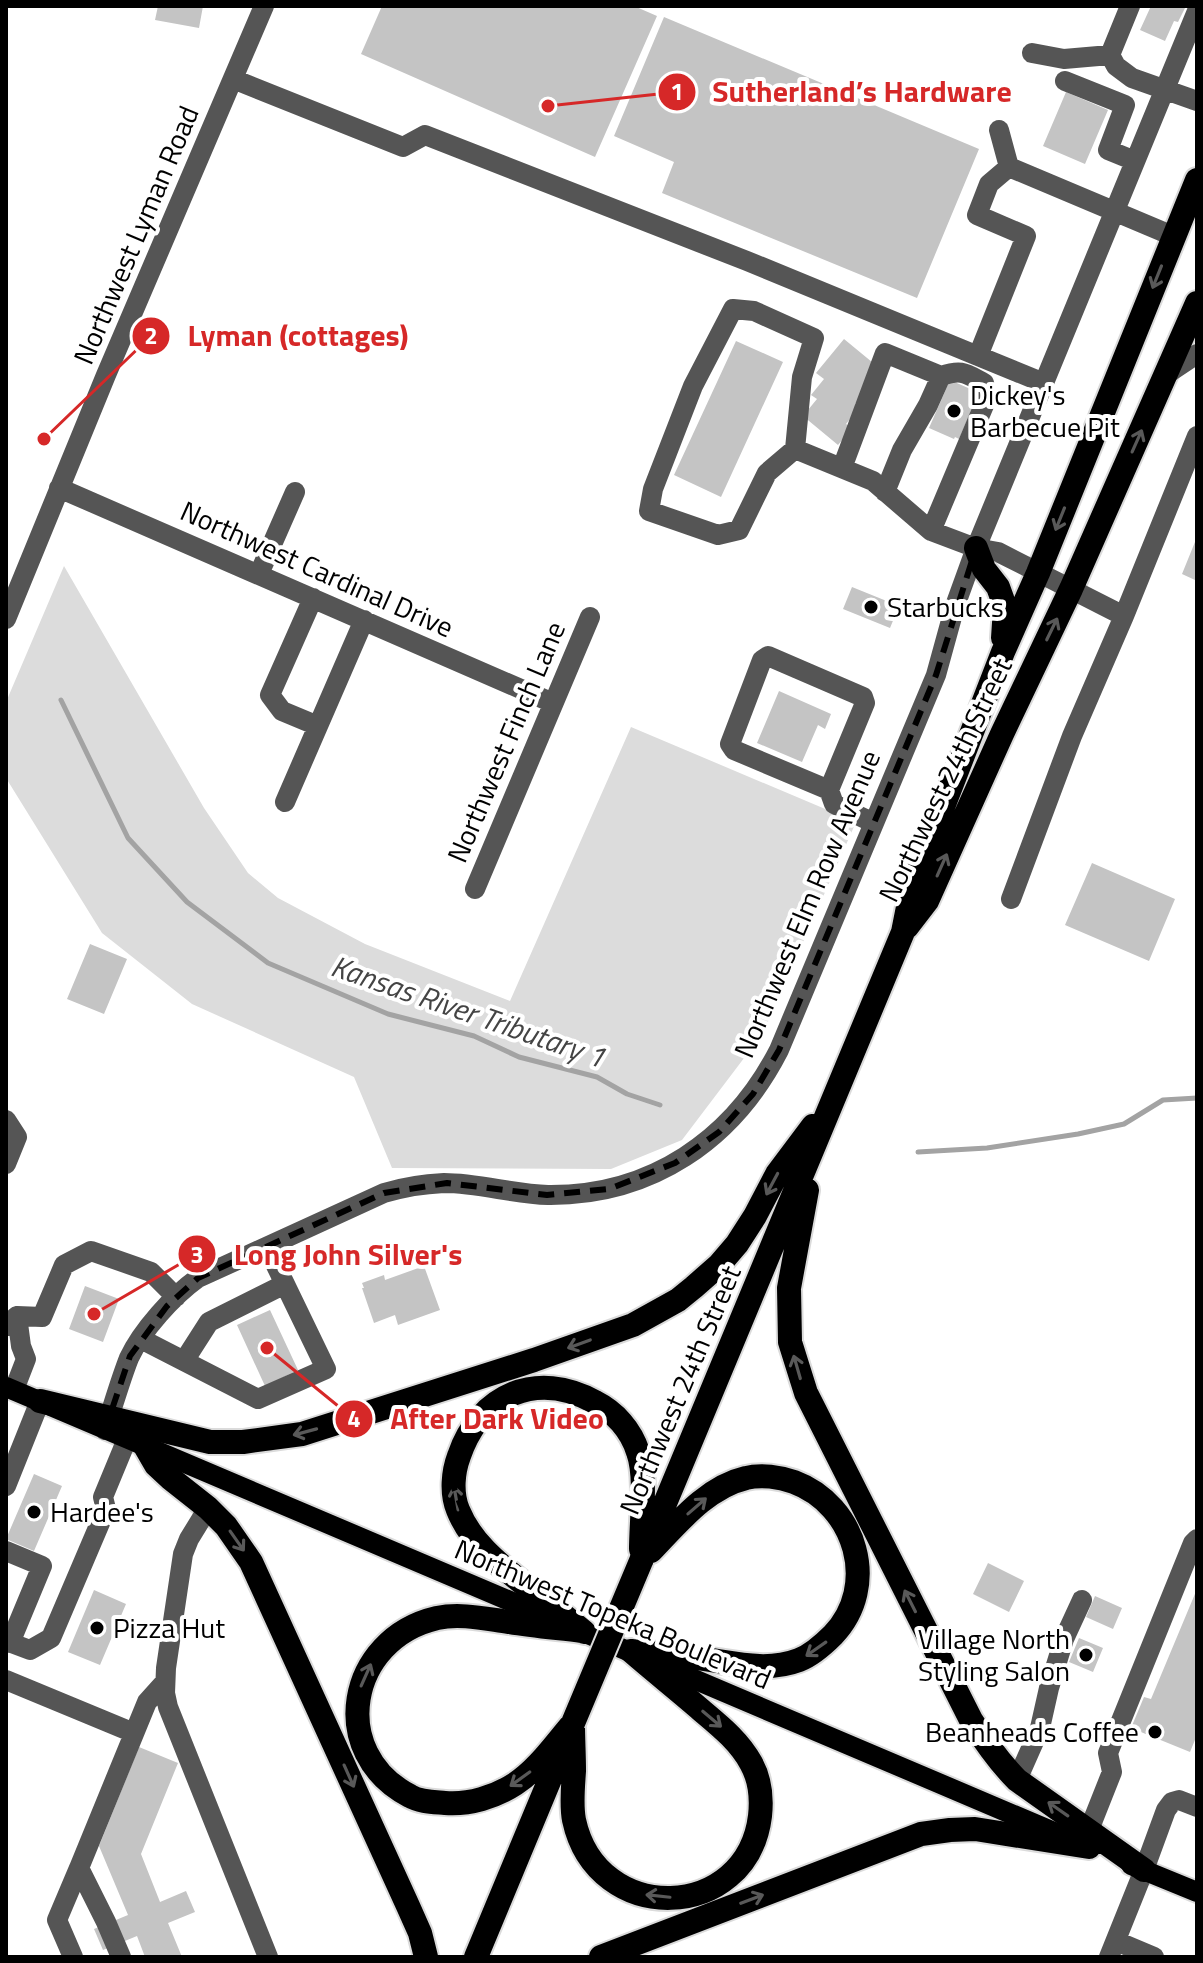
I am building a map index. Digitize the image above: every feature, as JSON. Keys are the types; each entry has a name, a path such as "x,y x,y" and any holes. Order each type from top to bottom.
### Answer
{"highway":[{"name":"Northwest 24th Street","path":"476,1957 903,932 912,887 1003,652 1197,180"},
{"name":"Northwest 24th Street","path":"903,932 927,901 1071,589 1197,303"},
{"path":"976,548 984,569 998,587 1005,608 1003,652"},
{"path":"40,1401 107,1424 210,1442 283,1438 519,1365 633,1325 678,1300 719,1265 755,1216 777,1174 834,1098"},
{"path":"816,1140 789,1288 790,1342 806,1393 971,1720 1001,1764 1089,1839 1144,1870"},
{"path":"584,1632 485,1553 457,1509 454,1488 456,1463 464,1441 482,1415 509,1395 538,1387 572,1391 606,1407 627,1429 639,1453 642,1482 641,1561"},
{"path":"136,1442 163,1472 226,1526 257,1574 420,1933 426,1957"},
{"path":"631,1651 761,1667 798,1660 814,1652 841,1627 857,1590 859,1569 847,1527 827,1502 801,1485 765,1477 747,1477 711,1494 641,1561"},
{"path":"573,1723 532,1770 505,1789 474,1801 452,1804 429,1802 410,1796 392,1785 370,1760 361,1740 357,1719 358,1697 369,1666 382,1648 406,1630 437,1618 469,1616 584,1632"},
{"path":"573,1723 573,1818 590,1860 606,1876 629,1891 650,1897 687,1897 706,1891 726,1879 749,1852 758,1832 760,1785 753,1765 730,1735 631,1651"},
{"path":"601,1957 921,1834 975,1829 1089,1839"}],"main road":[{"path":"10,1388 40,1401"},
{"name":"Northwest Topeka Boulevard","path":"107,1424 136,1442 584,1632 1089,1839"},
{"path":"1144,1870 1197,1892"}],"street":[{"name":"Northwest Lyman Road","path":"6,619 264,6"},
{"path":"1110,55 1130,6"},
{"name":"Northwest Elm Row Avenue","path":"107,1424 130,1356 176,1297 198,1278 400,1188 447,1183 547,1195 578,1194 643,1179 691,1154 719,1132 753,1094 769,1069 936,675 955,606 976,548 1197,11"},
{"path":"1032,53 1064,59 1110,55"},
{"path":"1110,55 1116,66 1132,78 1197,101"},
{"path":"233,79 403,147 425,135 747,261 1044,383"},
{"path":"1065,81 1125,105 1108,150 1135,161"},
{"path":"999,130 1009,167"},
{"path":"978,356 1026,236 977,215 989,184 1009,167"},
{"path":"1009,167 1173,236"},
{"path":"733,309 754,311 814,338 802,377 795,449 767,473 739,530 718,535 649,511 653,489 693,386 733,309"},
{"path":"885,492 902,450 928,405 944,343"},
{"path":"842,468 885,353 936,374 957,370 984,383 987,398 931,531"},
{"path":"1167,374 1197,354"},
{"path":"1011,899 1072,736 1197,436"},
{"path":"795,449 873,481 931,531 976,548 998,552 1124,616"},
{"name":"Northwest Cardinal Drive","path":"59,488 553,703"},
{"path":"259,574 295,492"},
{"path":"313,598 270,695 282,711 318,726"},
{"name":"Northwest Finch Lane","path":"475,889 590,617"},
{"path":"285,802 364,620"},
{"path":"829,790 734,750 730,744 762,660 768,656 863,697 865,703 829,790 834,804 874,823"},
{"path":"6,1120 17,1137 6,1164"},
{"path":"141,1339 258,1399 326,1369 267,1247"},
{"path":"10,1388 26,1359 11,1321 42,1317 64,1265 91,1251 151,1272 176,1297"},
{"path":"184,1361 209,1322 285,1284"},
{"path":"6,1486 40,1401"},
{"path":"6,1551 42,1566 8,1642 30,1650 51,1638 106,1509 103,1497 136,1442"},
{"path":"208,1508 183,1554 165,1682 168,1707 268,1957"},
{"path":"1089,1839 1112,1772 1108,1753 1197,1539"},
{"path":"1017,1780 1040,1728 1064,1639 1082,1600"},
{"path":"6,1680 134,1733"},
{"path":"73,1957 57,1920 147,1702 165,1682"},
{"path":"1154,1957 1113,1949 1166,1810 1172,1802 1179,1800 1197,1807"},
{"path":"79,1868 121,1957"}],"highlighted area":[{"path":"976,548 1002,598 1003,652 912,887 903,932 641,1561 639,1453 606,1407 572,1391 524,1389 495,1403 464,1441 454,1488 473,1537 584,1632 105,1430 130,1356 167,1306 198,1278 384,1193 447,1183 547,1195 609,1189 675,1163 719,1132 753,1094 779,1050 936,675"}],"shaded area":[{"path":"64,566 204,808 248,873 278,898 365,944 510,1001 631,727 856,822 763,1033 682,1140 611,1169 392,1168 354,1077 192,1004 102,933 6,778 6,702"}],"building":[{"path":"158,6 203,6 199,28 155,20"},
{"path":"382,6 634,6 657,16 595,157 361,54"},
{"path":"1151,6 1186,6 1178,22 1174,21 1165,41 1140,30"},
{"path":"664,17 979,149 917,298 662,193 674,162 614,136"},
{"path":"1066,92 1108,110 1085,164 1043,146"},
{"path":"844,339 878,367 869,387 855,404 859,408 846,424 852,428 838,445 803,416 817,399 811,395 824,379 816,373"},
{"path":"736,341 783,362 721,497 674,475"},
{"name":"Dickey's Barbecue Pit","path":"950,380 978,394 959,439 929,428"},
{"path":"1197,537 1197,576 1195,580 1182,574"},
{"name":"Starbucks","path":"852,587 899,606 890,628 843,609"},
{"path":"779,691 831,714 825,729 818,725 802,762 757,743"},
{"path":"1092,863 1175,899 1149,961 1065,925"},
{"path":"90,944 127,959 104,1014 67,999"},
{"path":"424,1266 440,1310 398,1325 395,1315 374,1323 362,1283 384,1275 385,1280"},
{"path":"85,1286 119,1299 103,1342 69,1329"},
{"path":"270,1310 298,1370 265,1386 237,1325"},
{"name":"Hardee's","path":"34,1474 62,1486 34,1551 6,1539"},
{"path":"988,1563 1024,1581 1009,1612 973,1594"},
{"path":"1197,1589 1197,1735 1190,1752 1131,1728 1144,1697 1151,1699"},
{"name":"Pizza Hut","path":"94,1590 126,1604 100,1665 68,1652"},
{"path":"1095,1596 1122,1608 1113,1629 1086,1617"},
{"name":"Village North Styling Salon","path":"1079,1638 1103,1648 1093,1672 1069,1662"},
{"path":"139,1747 178,1763 141,1854 160,1902 186,1891 195,1912 168,1923 182,1957 145,1957 137,1936 103,1950 94,1929 128,1915 99,1846"}],"waterway":[{"name":"Kansas River Tributary 1","path":"61,700 128,838 187,902 268,963 388,1014 474,1036 519,1057 597,1077 627,1094 660,1105"},
{"name":"Kansas River Tributary 1","path":"918,1152 987,1148 1078,1134 1124,1124 1163,1100 1197,1098"}],"place":[{"name":"Sutherland’s Hardware","path":"548,106"},
{"name":"Dickey's Barbecue Pit","path":"954,411"},
{"name":"Lyman (cottages)","path":"44,439"},
{"name":"Starbucks","path":"871,607"},
{"name":"Long John Silver's","path":"94,1314"},
{"name":"After Dark Video","path":"267,1348"},
{"name":"Hardee's","path":"34,1512"},
{"name":"Pizza Hut","path":"97,1628"},
{"name":"Village North Styling Salon","path":"1086,1655"},
{"name":"Beanheads Coffee","path":"1155,1732"}]}
